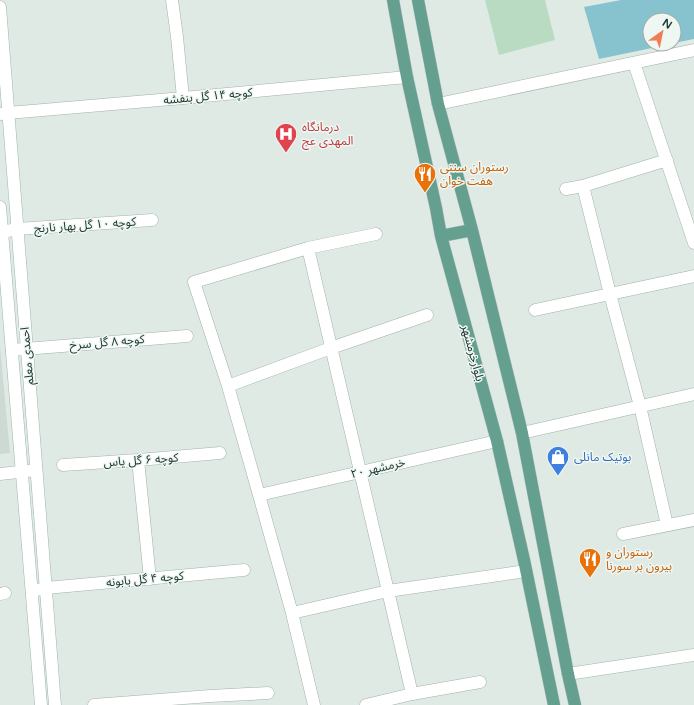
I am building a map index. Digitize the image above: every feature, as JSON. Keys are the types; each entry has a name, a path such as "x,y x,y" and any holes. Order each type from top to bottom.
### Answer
{"main road":[{"name":"بلوارخرمشهر","path":"393,0 407,76 441,236 497,441 554,705"},
{"path":"418,0 438,104 472,230 522,433 575,705"},
{"path":"441,236 472,230"}],"street":[{"path":"172,0 183,98"},
{"name":"احمدی معلم","path":"0,7 4,113 17,229 55,705"},
{"path":"438,104 694,50"},
{"path":"634,63 694,243"},
{"name":"کوچه ۱۴ گل بنفشه","path":"4,113 183,98 407,76"},
{"path":"566,189 583,186 667,160"},
{"path":"583,186 640,406 667,526"},
{"name":"احمدی معلم","path":"0,207 41,705"},
{"name":"کوچه ۱۰ گل بهار نارنج","path":"2,232 17,229 152,220"},
{"path":"314,705 292,613 259,495 228,386 194,282 308,248 376,234"},
{"path":"308,248 412,694"},
{"path":"535,310 694,276"},
{"path":"228,386 427,315"},
{"name":"کوچه ۸ گل سرخ","path":"12,350 187,336"},
{"path":"522,433 694,394"},
{"name":"خرمشهر ۲۰","path":"259,495 497,441"},
{"name":"کوچه ۶ گل یاس","path":"63,465 220,453"},
{"path":"138,460 150,579"},
{"path":"0,474 36,470"},
{"path":"623,534 694,520"},
{"name":"کوچه ۴ گل بابونه","path":"32,591 46,588 244,570"},
{"path":"292,613 388,591 526,571"},
{"path":"568,674 694,655"},
{"path":"366,705 412,694 480,682"},
{"path":"94,705 210,700 268,692"}],"shaded area":[{"path":"0,346 10,453 0,454"}],"green space":[{"path":"485,0 545,0 555,40 499,55"}],"water":[{"path":"621,0 694,0 694,39 682,41 682,12 642,12 642,50 599,59 584,7"}],"place":[{"name":"درمانگاه المهدی عج","path":"286,154"},
{"name":"رستوران سنتى هفت خوان","path":"425,194"},
{"name":"بوتیک مانلی","path":"558,476"},
{"name":"رستوران و بیرون بر سورنا","path":"590,578"}]}
